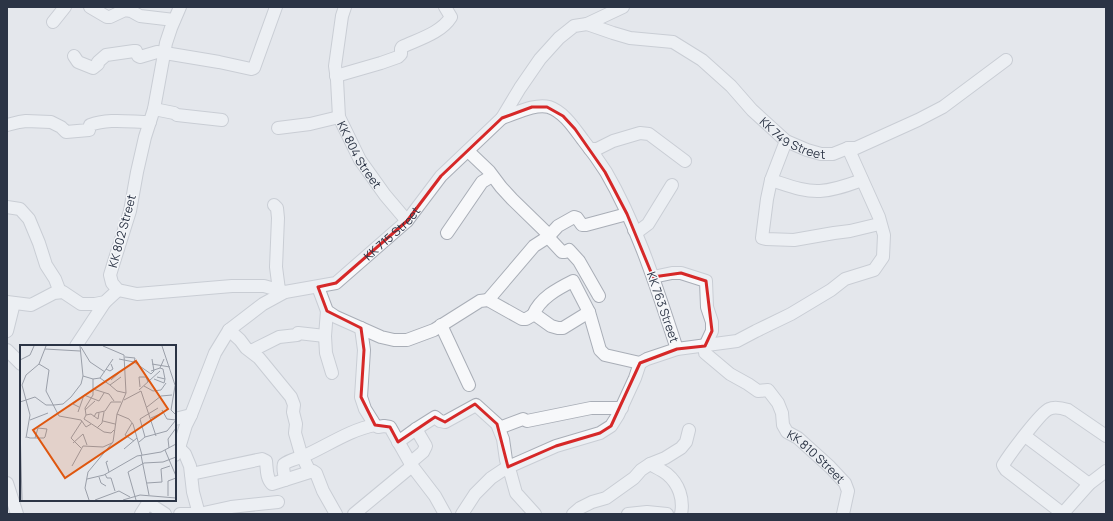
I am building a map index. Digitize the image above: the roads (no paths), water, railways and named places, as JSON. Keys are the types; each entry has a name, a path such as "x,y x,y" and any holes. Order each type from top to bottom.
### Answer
{"street":[{"path":"53,22 65,7"},
{"path":"90,7 107,17 125,10 131,11 140,16 174,20"},
{"name":"KK 802 Street","path":"118,290 112,283 110,275 130,211 145,137 154,109 168,36 180,7"},
{"path":"74,56 78,62 93,68 106,56 136,51 140,57 157,52 164,52 251,69 254,68 276,7"},
{"name":"KK 804 Street","path":"345,7 342,16 335,66 339,118 360,160 385,195 407,221"},
{"path":"336,76 398,57 401,54 402,46 432,34 446,24 451,17 445,7"},
{"name":"KK 715 Street","path":"177,451 215,353 229,330 282,291 318,287 336,283 407,221 442,176 502,118 540,59 559,38 574,26 587,24 623,7"},
{"name":"KK 749 Street","path":"587,24 613,34 630,38 673,42 702,60 731,86 752,110 786,141 821,154 833,154 848,148 856,148 918,120 943,107 1006,60"},
{"name":"KK 763 Street","path":"502,118 532,107 547,106 556,110 575,129 606,172 634,230 653,278 677,349 647,359 640,363"},
{"path":"154,109 177,115 222,120"},
{"path":"278,128 310,124 339,118"},
{"path":"7,125 26,121 52,122 66,132 89,130 90,125 97,122 150,122"},
{"path":"590,149 597,149 613,141 640,133 649,134 685,161"},
{"path":"786,141 771,180 762,238 794,240 850,231 875,225"},
{"path":"677,349 737,342 791,314 831,290 845,279 874,270 883,257 884,235 879,217 848,148"},
{"path":"468,151 489,171 512,199 562,252 569,250 579,261 599,296"},
{"path":"447,233 482,182 492,176"},
{"path":"771,180 798,189 819,191 844,187 862,180"},
{"path":"634,230 640,230 648,224 672,185"},
{"path":"77,345 105,302 118,290 137,294 232,286 264,286 282,291 276,267 278,213 277,208 274,205"},
{"path":"7,207 20,209 29,219 39,242 46,265 55,279 60,292"},
{"path":"488,300 534,246 548,236 558,226 574,217 577,218 582,225 586,225 627,214"},
{"path":"653,278 672,273 681,273 706,281 707,307 712,322 712,330 705,346"},
{"path":"318,287 327,311 336,317 381,337 394,340 407,340 434,330 480,301 488,300 522,319 526,319 533,315 545,298 573,280 589,312 600,350 605,355 640,363 622,408 611,426 600,433 556,446 508,467 491,478 475,494 462,514"},
{"path":"7,331 10,303 31,305 54,293 60,292 63,292 81,304 105,302"},
{"path":"327,311 325,336 326,353 332,373"},
{"path":"533,315 537,316 551,326 563,328 589,312"},
{"path":"441,326 469,385"},
{"path":"361,328 364,350 361,398 365,409 375,426"},
{"path":"229,330 259,358 291,397 294,405 293,412 296,424 295,433 302,457 310,472"},
{"path":"251,351 279,337 297,335 298,333 325,336"},
{"name":"KK 810 Street","path":"705,346 705,353 730,374 758,391 768,390 778,403 782,412 783,425 787,432 798,438 845,483 848,491 843,514"},
{"path":"7,350 20,363"},
{"path":"398,442 435,417 440,421 445,422 476,405 497,424 503,439 506,460 516,493 535,514"},
{"path":"1106,436 1068,410 1061,407 1048,409 1040,416 1003,465 1062,512 1066,511 1089,484 1106,471"},
{"path":"499,428 523,418 527,421 591,408 622,408"},
{"path":"176,419 191,415"},
{"path":"285,480 284,464 366,427 390,427 411,465 435,496 445,514"},
{"path":"354,514 411,465 423,452 426,446 416,429"},
{"path":"573,514 580,508 592,502 606,498 634,478 641,470 650,464 665,458 681,448 686,442 689,430"},
{"path":"1025,436 1089,484"},
{"path":"177,451 185,454 191,474 193,492 199,514"},
{"path":"191,474 262,458 266,461 268,476 270,482 273,483 313,471 316,473 336,514"},
{"path":"650,464 666,474 677,486 682,500 681,514"},
{"path":"7,483 17,514"},
{"path":"140,514 149,501 165,514"},
{"path":"180,514 217,512 231,507 278,502"},
{"path":"628,514 647,512 667,514"}]}
